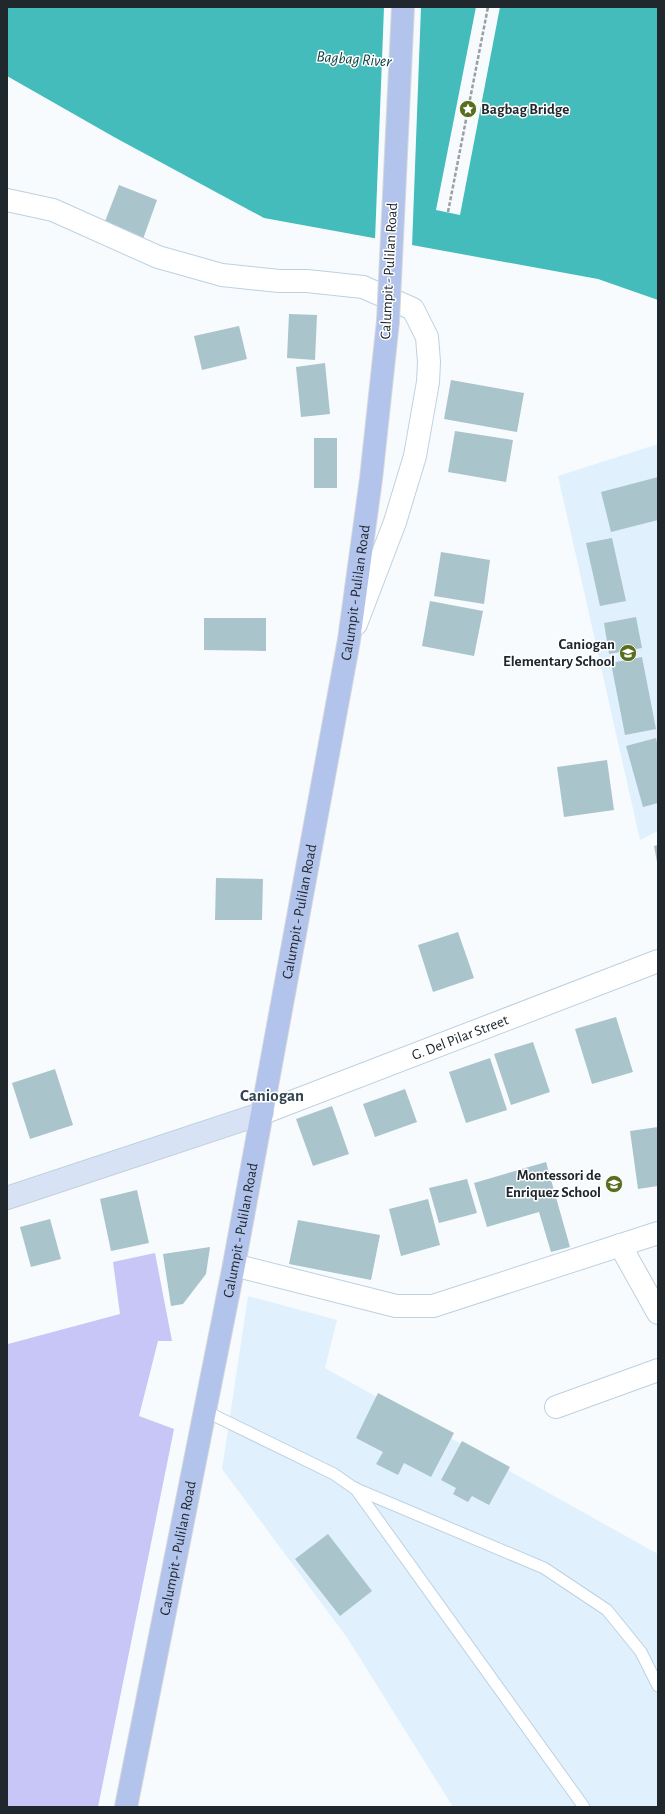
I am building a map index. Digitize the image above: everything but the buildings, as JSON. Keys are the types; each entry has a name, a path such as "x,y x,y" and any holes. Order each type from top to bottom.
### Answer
{"main road":[{"name":"Calumpit - Pulilan Road","path":"126,1807 234,1265 349,640 371,479 388,321 402,7"}],"street":[{"path":"7,200 53,210 158,257 222,275 279,281 307,281 363,287 413,309 427,337 430,362 415,456 395,522 349,640"},
{"name":"G. Del Pilar Street","path":"263,1113 658,962"},
{"path":"7,1198 263,1113"},
{"path":"234,1265 396,1306 433,1306 658,1234"},
{"path":"620,1245 658,1313"},
{"path":"556,1407 658,1370"}],"lane":[{"path":"205,1411 334,1474 354,1488 544,1568 607,1610 641,1652 658,1686"},
{"path":"354,1488 584,1807"}],"path":[{"path":"448,212 488,7"}],"shaded area":[{"name":"Caniogan Elementary School","path":"658,444 658,831 640,840 558,476"},
{"path":"155,1253 172,1341 158,1341 139,1416 174,1429 98,1807 7,1807 7,1342 8,1344 120,1314 113,1262"},
{"path":"248,1296 337,1320 325,1368 658,1554 658,1807 453,1807 348,1639 222,1469"}],"water":[{"name":"Bagbag River","path":"7,7 658,7 658,300 598,279 264,218 114,137 7,76"}],"pier":[{"path":"384,7 421,7 412,247 375,240"},
{"name":"Bagbag Bridge","path":"476,7 500,7 460,215 436,210"}],"place":[{"name":"Bagbag Bridge","path":"468,109"},
{"name":"Caniogan Elementary School","path":"628,653"},
{"name":"Montessori de Enriquez School","path":"614,1184"}],"district":[{"name":"Caniogan","path":"272,1095"}]}
